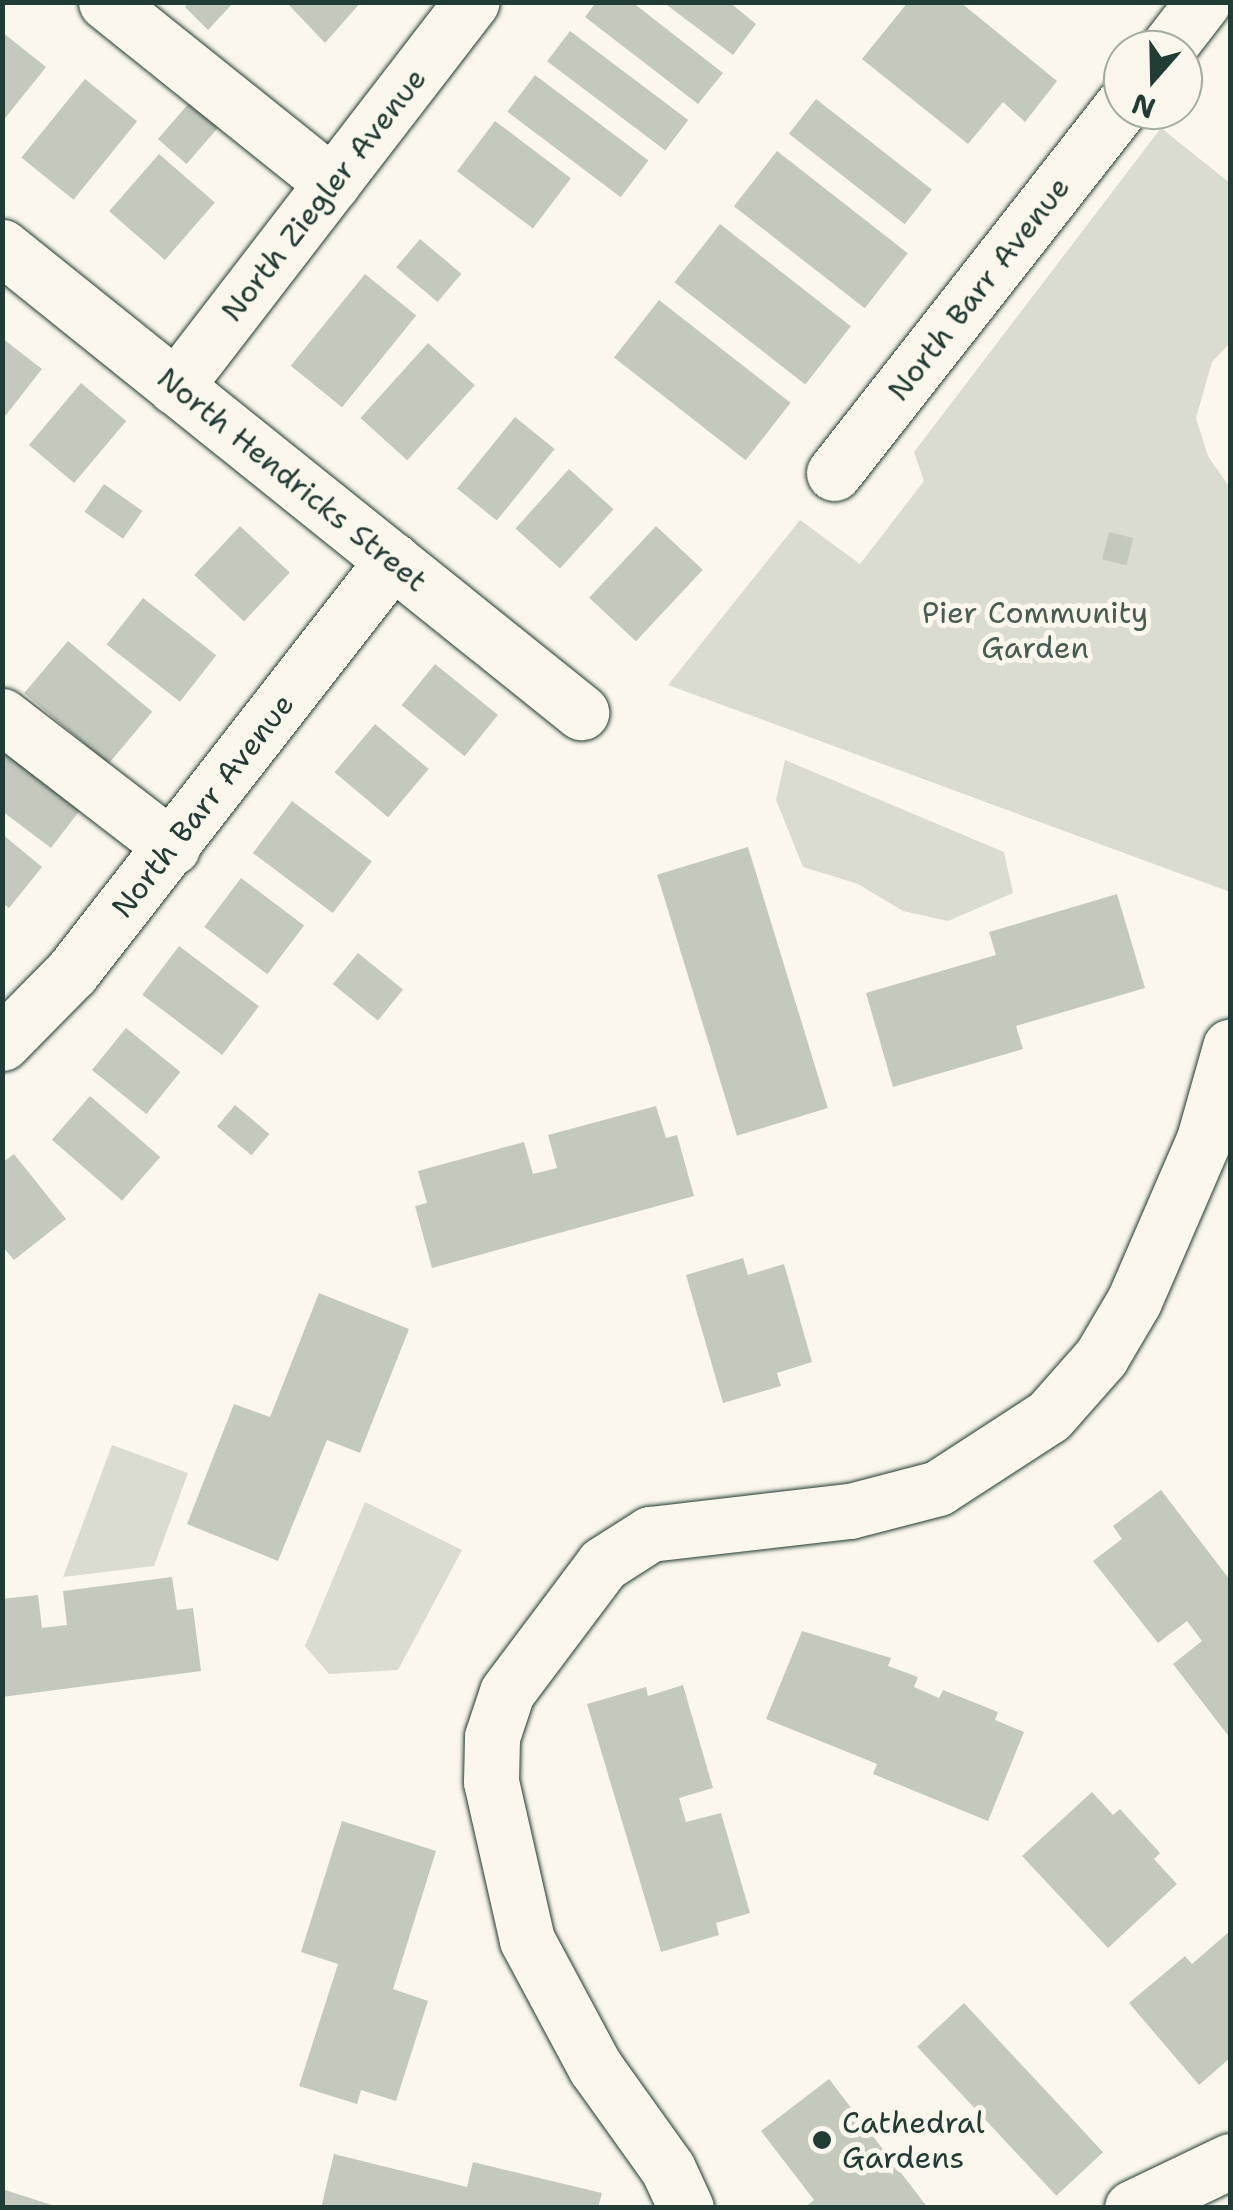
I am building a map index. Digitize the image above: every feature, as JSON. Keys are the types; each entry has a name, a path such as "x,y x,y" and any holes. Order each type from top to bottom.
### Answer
{"street":[{"path":"106,2 332,183"},
{"name":"North Ziegler Avenue","path":"175,387 472,2"},
{"path":"1181,30 1203,2"},
{"name":"North Barr Avenue","path":"834,473 1103,130"},
{"name":"North Hendricks Street","path":"2,247 582,712"},
{"name":"North Barr Avenue","path":"2,1043 72,972 393,560"},
{"path":"2,716 172,847"},
{"path":"686,2208 668,2169 595,2067 527,1940 492,1782 492,1737 507,1692 603,1564 650,1534 850,1511 938,1488 1049,1416 1101,1358 1134,1301 1204,1138 1230,1047"},
{"path":"1132,2208 1230,2160"}],"green space":[{"name":"Pier Community Garden","path":"1159,130 1230,183 1230,343 1212,362 1196,418 1208,456 1230,488 1230,892 668,685 800,520 860,564 924,481 914,452"},
{"path":"785,760 1004,852 1013,893 948,921 903,911 858,884 803,867 776,800"},
{"path":"112,1445 188,1473 154,1566 63,1577"},
{"path":"365,1502 462,1550 398,1670 329,1674 305,1646"}],"building":[{"path":"190,2 234,2 208,30 185,7"},
{"path":"286,2 361,2 325,43"},
{"path":"596,2 632,2 723,73 698,104 585,17"},
{"path":"663,2 729,2 756,24 733,55"},
{"path":"908,2 960,2 1057,81 1025,122 1003,102 968,144 862,59"},
{"path":"570,31 688,120 665,150 547,61"},
{"path":"2,32 46,67 2,122"},
{"path":"535,75 648,160 621,197 507,112"},
{"path":"85,79 137,121 74,200 21,157"},
{"path":"816,99 932,190 905,224 789,134"},
{"path":"190,102 219,127 187,164 158,139"},
{"path":"495,121 571,178 533,228 457,171"},
{"path":"777,151 908,253 865,308 734,206"},
{"path":"159,154 215,203 165,260 109,211"},
{"path":"720,224 851,326 805,385 674,282"},
{"path":"420,239 461,274 438,302 396,267"},
{"path":"365,274 416,316 342,407 291,366"},
{"path":"659,300 791,403 746,460 614,358"},
{"path":"2,338 42,369 2,420"},
{"path":"428,343 475,385 407,460 360,418"},
{"path":"81,383 126,421 74,483 29,445"},
{"path":"515,417 555,449 497,521 457,488"},
{"path":"569,469 614,509 560,569 515,528"},
{"path":"104,484 143,511 123,539 84,512"},
{"path":"240,526 290,572 244,621 194,575"},
{"path":"656,526 703,570 636,641 589,598"},
{"path":"1109,532 1133,538 1126,565 1102,559"},
{"path":"143,598 216,655 180,702 107,644"},
{"path":"68,641 152,712 109,764 24,693"},
{"path":"435,664 498,715 465,756 402,705"},
{"path":"375,724 429,769 388,817 335,772"},
{"path":"2,732 90,797 51,848 2,811"},
{"path":"292,801 372,861 333,913 253,853"},
{"path":"2,834 42,867 9,908 2,903"},
{"path":"748,847 828,1108 737,1136 657,875"},
{"path":"241,878 304,926 267,974 204,927"},
{"path":"1117,894 1145,988 1016,1026 1023,1049 893,1087 866,993 996,955 989,932"},
{"path":"179,946 259,1006 222,1055 142,995"},
{"path":"358,953 403,990 378,1021 333,984"},
{"path":"126,1028 180,1072 146,1114 92,1070"},
{"path":"90,1096 160,1157 122,1201 52,1140"},
{"path":"235,1105 269,1134 251,1155 217,1126"},
{"path":"656,1106 666,1138 677,1135 694,1196 432,1268 415,1206 427,1203 418,1171 524,1142 533,1174 557,1168 548,1135"},
{"path":"14,1154 66,1219 14,1260 2,1246 2,1163"},
{"path":"743,1258 748,1275 784,1264 812,1362 777,1373 781,1386 723,1403 686,1275"},
{"path":"319,1293 409,1329 360,1453 327,1440 278,1561 187,1524 234,1404 270,1417"},
{"path":"1161,1490 1230,1580 1230,1738 1173,1664 1202,1641 1187,1621 1158,1643 1093,1561 1122,1539 1113,1526"},
{"path":"172,1577 177,1610 193,1608 201,1671 2,1697 2,1599 38,1595 42,1628 67,1625 63,1591"},
{"path":"802,1631 891,1658 888,1666 918,1677 914,1687 939,1698 943,1690 998,1712 995,1720 1024,1732 988,1821 873,1774 877,1764 766,1719"},
{"path":"683,1685 713,1788 679,1798 686,1822 721,1813 750,1913 716,1923 719,1935 661,1952 587,1704 646,1687 648,1696"},
{"path":"1092,1792 1113,1815 1120,1809 1160,1853 1154,1859 1177,1884 1108,1948 1022,1856"},
{"path":"342,1821 436,1851 393,1989 428,2001 396,2101 361,2090 357,2104 299,2086 338,1964 301,1952"},
{"path":"1230,1931 1230,2058 1199,2085 1129,2003 1185,1956 1192,1964"},
{"path":"964,2003 1103,2152 1056,2196 917,2047"},
{"path":"829,2079 928,2208 804,2208 814,2200 761,2131"},
{"path":"334,2154 467,2187 473,2162 602,2193 598,2208 321,2208"},
{"path":"2,2189 58,2207 58,2208 2,2208"}],"place":[{"name":"Cathedral Gardens","path":"822,2140"}]}
